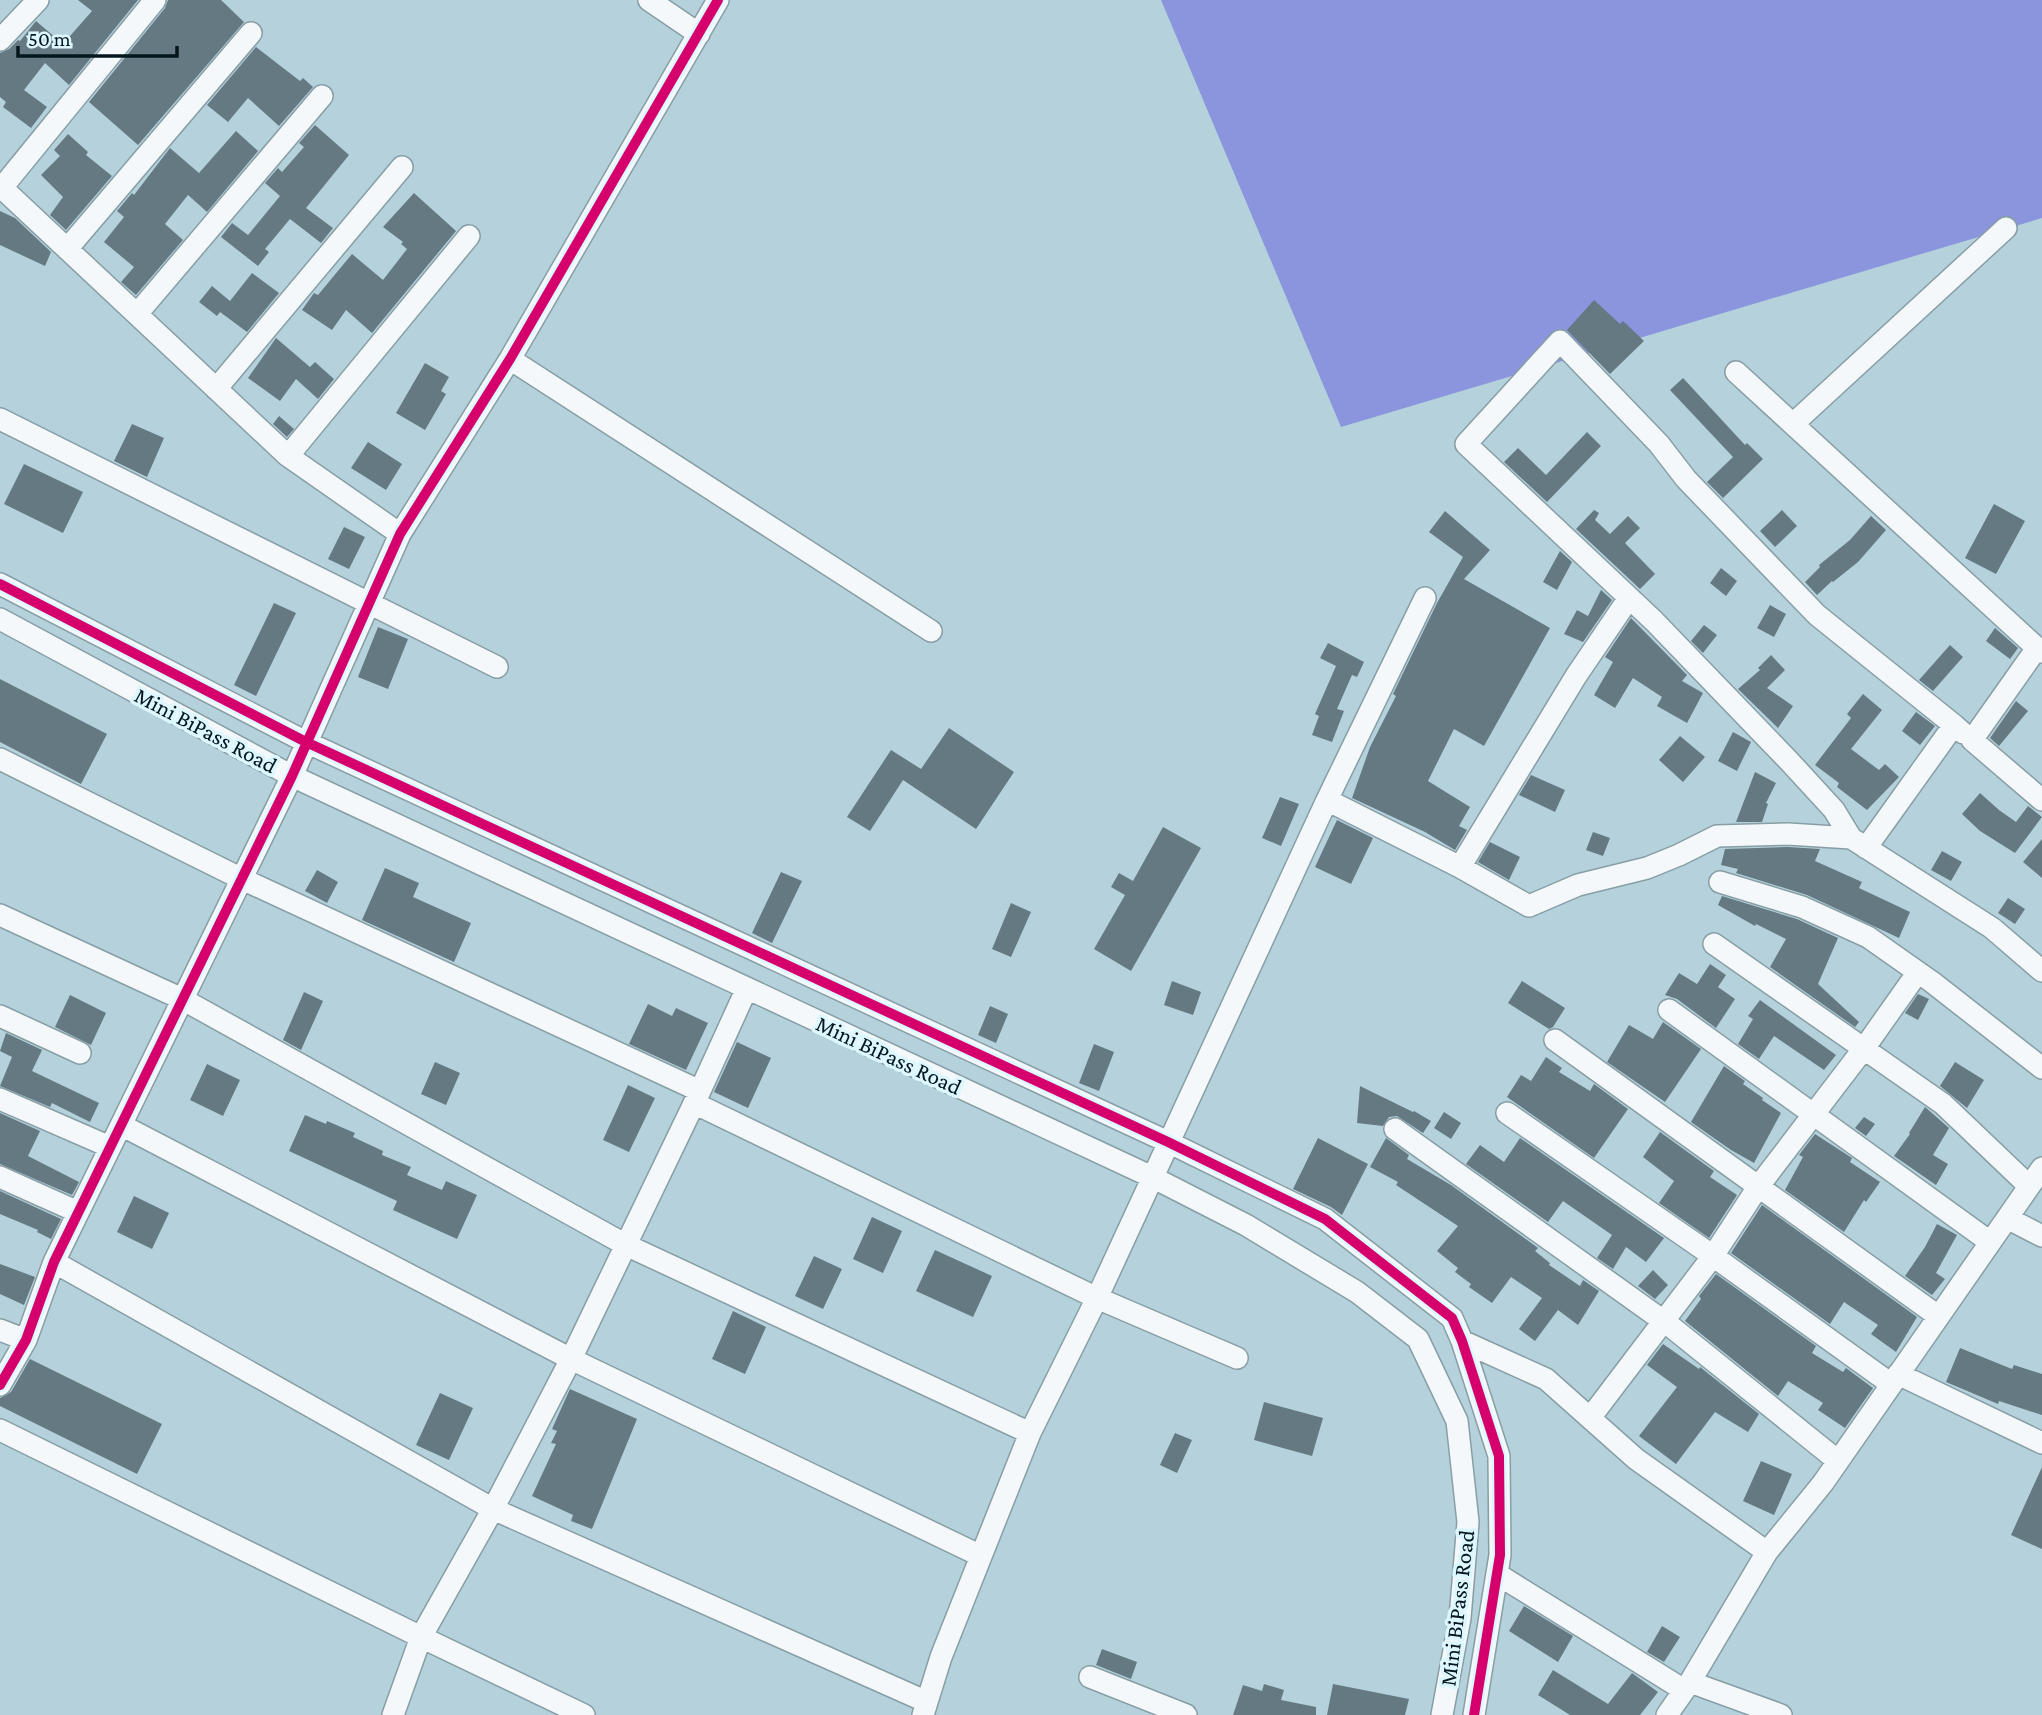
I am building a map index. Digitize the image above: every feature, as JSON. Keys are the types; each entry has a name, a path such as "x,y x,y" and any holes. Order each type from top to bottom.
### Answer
{"street":[{"path":"0,40 38,0"},
{"path":"155,0 0,188 288,456 400,534"},
{"path":"649,0 699,34"},
{"path":"0,1385 26,1340 54,1262 292,776 400,534 510,359 718,0"},
{"path":"67,249 251,33"},
{"path":"137,314 322,96"},
{"path":"216,388 402,167"},
{"path":"1793,424 2006,228"},
{"path":"288,456 469,236"},
{"path":"2042,800 1817,615 1686,479 1659,444 1560,341 1466,444 1629,598 1790,761 1834,810 1858,843 1992,928 2042,971"},
{"path":"510,359 932,631"},
{"path":"1736,372 2040,650 1972,740"},
{"path":"0,419 497,667"},
{"path":"0,584 306,742 1168,1142 1325,1219 1452,1318 1499,1456 1500,1555 1474,1715"},
{"path":"54,1262 493,1509 925,1709 941,1657 1030,1433 1097,1298 1327,800 1425,598"},
{"path":"1460,867 1576,676 1629,598"},
{"name":"Mini BiPass Road","path":"0,619 292,776 1152,1177 1246,1225 1357,1292 1418,1339 1457,1421 1468,1522 1460,1618 1442,1715"},
{"path":"1858,843 1955,726"},
{"path":"0,759 240,878 697,1097 1097,1298 1237,1358"},
{"path":"1327,800 1460,867 1529,906 1578,885 1647,868 1717,836 1788,834 1858,843"},
{"path":"1720,882 1802,907 1868,937 1918,972 2042,1068"},
{"path":"0,915 182,999 626,1245 1030,1433"},
{"path":"1714,944 1943,1104 2029,1186"},
{"path":"1590,1418 1713,1256 1758,1187 1865,1047 1918,972"},
{"path":"393,1715 421,1637 493,1509 571,1359 747,988"},
{"path":"1669,1010 1990,1242"},
{"path":"3,1025 80,1053"},
{"path":"1555,1040 1938,1316"},
{"path":"0,1099 110,1147"},
{"path":"1507,1113 1895,1379 2042,1443"},
{"path":"121,1125 571,1359 981,1556"},
{"path":"1395,1129 1664,1322 1838,1461"},
{"path":"1667,1715 1768,1552 1838,1461 2042,1168"},
{"path":"0,1177 78,1212"},
{"path":"2007,1218 2042,1236"},
{"path":"0,1330 26,1340"},
{"path":"1462,1341 1545,1378 1636,1459 1768,1552"},
{"path":"0,1430 584,1715"},
{"path":"1497,1574 1687,1686 1781,1715"},
{"path":"1090,1677 1186,1715"}],"water":[{"path":"1161,0 2042,0 2042,218 1341,427"}],"building":[{"path":"78,0 138,0 69,85 45,63 24,90 47,107 31,128 3,107 6,102 0,97 0,53 20,41 36,21 63,44 92,11"},
{"path":"168,0 221,0 244,22 138,145 89,102 165,8"},
{"path":"256,47 300,81 303,78 313,87 279,126 248,98 228,122 207,105"},
{"path":"315,125 349,155 306,208 333,228 321,243 290,219 265,249 269,252 258,266 221,237 232,223 248,235 280,196 265,183 278,168 282,172 304,147 299,143"},
{"path":"236,131 258,151 207,212 188,195 165,224 183,240 136,295 121,282 134,267 104,242 124,217 117,211 132,193 134,195 170,148 199,173"},
{"path":"68,134 88,152 86,155 112,176 66,230 50,215 63,197 41,175 60,156 54,150"},
{"path":"414,193 456,231 372,333 346,310 332,330 302,310 314,293 318,295 352,254 383,280 407,249 401,244 403,242 383,227"},
{"path":"0,211 15,218 51,252 45,266 0,245"},
{"path":"252,273 279,293 247,332 220,312 217,316 199,302 212,286 230,301"},
{"path":"1594,300 1620,324 1623,321 1644,341 1610,374 1567,330"},
{"path":"276,338 310,367 315,362 334,379 318,399 296,379 280,401 248,378"},
{"path":"425,363 449,377 441,391 446,394 425,430 396,413"},
{"path":"1683,378 1745,445 1747,443 1763,459 1723,498 1707,482 1733,457 1670,390"},
{"path":"279,416 294,429 287,437 273,424"},
{"path":"132,424 164,438 147,477 114,461"},
{"path":"1587,432 1601,446 1547,502 1504,462 1518,448 1546,475"},
{"path":"368,442 402,464 386,490 351,468"},
{"path":"24,464 83,492 63,533 4,504"},
{"path":"1994,504 2025,521 1996,574 1965,558"},
{"path":"1594,510 1599,513 1595,520 1610,534 1628,516 1640,528 1625,543 1655,574 1640,589 1576,529"},
{"path":"1782,510 1797,526 1775,547 1760,531"},
{"path":"1445,511 1490,550 1464,579 1550,628 1484,746 1454,729 1428,781 1470,807 1459,826 1467,830 1455,850 1425,832 1352,798 1370,747 1396,696 1393,694 1437,603 1463,557 1429,532"},
{"path":"1871,516 1886,530 1858,562 1817,595 1805,582 1819,565 1850,540"},
{"path":"344,527 365,537 349,569 328,559"},
{"path":"1560,551 1572,562 1557,590 1543,582"},
{"path":"1721,568 1737,581 1726,596 1710,583"},
{"path":"1601,590 1612,600 1583,642 1564,634 1577,610 1588,616"},
{"path":"274,603 296,613 256,696 234,685"},
{"path":"1770,605 1786,614 1774,637 1757,628"},
{"path":"1631,618 1687,675 1682,681 1703,693 1687,723 1657,706 1662,697 1633,678 1615,708 1594,695 1613,662 1605,657"},
{"path":"1704,625 1717,635 1703,653 1691,641"},
{"path":"378,627 408,639 388,689 358,677"},
{"path":"1995,628 2018,648 2010,659 1986,641"},
{"path":"1328,643 1364,662 1357,677 1352,675 1337,709 1344,711 1332,742 1312,735 1319,716 1315,714 1336,666 1320,658"},
{"path":"1950,645 1963,657 1933,691 1919,680"},
{"path":"1771,655 1785,670 1767,688 1793,706 1778,728 1738,689 1760,670 1758,668"},
{"path":"0,679 107,734 81,784 0,742"},
{"path":"1863,694 1882,710 1851,749 1879,770 1885,764 1899,777 1867,810 1837,787 1839,783 1815,765 1851,718 1847,714"},
{"path":"2016,701 2028,711 1999,746 1990,738"},
{"path":"1916,712 1935,726 1920,745 1902,731"},
{"path":"949,728 1014,772 976,829 903,780 870,831 847,817 891,750 921,769"},
{"path":"1733,732 1751,742 1737,771 1718,761"},
{"path":"1680,736 1705,757 1683,782 1659,760"},
{"path":"1755,772 1776,783 1766,803 1768,804 1762,822 1736,822"},
{"path":"1531,775 1565,790 1555,812 1519,795"},
{"path":"1980,793 2016,822 2028,806 2042,817 2015,853 1980,831 1962,814"},
{"path":"1280,797 1299,804 1281,846 1262,838"},
{"path":"1337,820 1373,838 1351,884 1315,867"},
{"path":"1163,827 1201,848 1131,971 1094,949 1125,895 1111,887 1119,873 1133,881"},
{"path":"1593,832 1610,838 1603,856 1586,850"},
{"path":"2042,839 2042,878 2023,862"},
{"path":"1490,842 1520,857 1509,880 1478,862"},
{"path":"1725,849 1820,849 1815,861 1862,882 1859,888 1910,912 1899,938 1807,895 1736,873 1738,869 1721,865"},
{"path":"1942,851 1962,862 1951,881 1931,870"},
{"path":"385,868 419,883 413,897 471,923 454,962 362,920"},
{"path":"317,870 338,882 327,903 305,891"},
{"path":"781,872 802,881 772,943 752,933"},
{"path":"1722,896 1797,919 1838,938 1818,984 1859,1022 1855,1027 1770,967 1786,939 1756,924 1755,926 1718,905"},
{"path":"2008,898 2025,909 2015,924 1998,913"},
{"path":"1011,903 1031,912 1011,957 992,949"},
{"path":"1710,964 1726,975 1718,987 1735,999 1716,1028 1677,999 1665,995 1679,973 1697,984"},
{"path":"1172,981 1201,992 1193,1015 1164,1005"},
{"path":"1522,981 1565,1008 1553,1027 1549,1029 1508,1003"},
{"path":"304,992 323,1001 301,1050 283,1040"},
{"path":"1918,994 1929,999 1918,1020 1905,1013"},
{"path":"70,995 106,1013 91,1045 55,1027"},
{"path":"1760,1000 1836,1055 1824,1070 1774,1036 1759,1059 1738,1044 1753,1019 1748,1016"},
{"path":"648,1004 672,1016 676,1008 708,1023 686,1070 629,1044"},
{"path":"990,1006 1008,1014 996,1043 978,1035"},
{"path":"1663,1022 1701,1049 1665,1102 1607,1062 1629,1025 1653,1039"},
{"path":"6,1033 42,1050 32,1071 99,1103 90,1122 52,1103 50,1107 0,1086 12,1057 0,1051"},
{"path":"737,1042 771,1058 748,1108 714,1092"},
{"path":"1094,1044 1114,1052 1099,1091 1079,1083"},
{"path":"1546,1057 1562,1068 1559,1072 1590,1091 1594,1084 1628,1109 1594,1158 1507,1097 1521,1075 1531,1081"},
{"path":"435,1062 460,1073 446,1105 421,1094"},
{"path":"1955,1062 1984,1080 1967,1108 1940,1086"},
{"path":"207,1064 240,1080 223,1116 190,1100"},
{"path":"1724,1066 1781,1113 1754,1163 1691,1122"},
{"path":"628,1085 655,1098 629,1152 603,1140"},
{"path":"1360,1086 1431,1121 1423,1133 1397,1116 1389,1117 1383,1126 1357,1123"},
{"path":"1925,1107 1949,1128 1933,1155 1948,1164 1936,1185 1894,1156"},
{"path":"1444,1112 1461,1123 1451,1139 1434,1128"},
{"path":"0,1113 40,1131 28,1156 79,1182 72,1195 0,1164"},
{"path":"305,1115 355,1133 353,1137 383,1151 382,1155 411,1167 407,1175 442,1190 446,1181 477,1195 457,1239 393,1210 397,1201 289,1151"},
{"path":"1864,1117 1875,1124 1866,1136 1855,1128"},
{"path":"1660,1132 1714,1171 1710,1177 1737,1195 1709,1238 1659,1203 1674,1181 1643,1157"},
{"path":"1815,1134 1852,1158 1850,1162 1880,1182 1866,1202 1864,1200 1844,1232 1785,1190 1803,1157 1799,1155"},
{"path":"1318,1138 1368,1164 1342,1215 1293,1189"},
{"path":"1386,1138 1409,1155 1407,1159 1451,1185 1538,1248 1535,1251 1550,1263 1549,1265 1580,1286 1583,1280 1599,1291 1578,1325 1558,1310 1535,1341 1519,1329 1542,1298 1511,1277 1492,1303 1469,1287 1471,1284 1455,1272 1458,1268 1437,1251 1458,1226 1396,1185 1398,1182 1370,1167"},
{"path":"1520,1138 1664,1238 1646,1262 1626,1247 1613,1269 1597,1258 1612,1235 1563,1201 1548,1222 1466,1164 1480,1145 1504,1162"},
{"path":"0,1191 61,1219 51,1239 37,1232 38,1230 0,1214"},
{"path":"134,1196 169,1213 152,1249 117,1232"},
{"path":"1762,1205 1917,1317 1896,1352 1871,1334 1878,1325 1844,1302 1830,1324 1731,1253"},
{"path":"872,1217 902,1231 883,1273 853,1259"},
{"path":"1937,1224 1957,1235 1936,1273 1945,1279 1932,1295 1905,1276"},
{"path":"935,1250 992,1276 973,1317 916,1291"},
{"path":"814,1256 842,1269 823,1309 795,1296"},
{"path":"0,1264 35,1277 24,1305 0,1294"},
{"path":"1653,1270 1668,1285 1655,1299 1638,1286"},
{"path":"1716,1274 1816,1346 1812,1353 1843,1372 1846,1368 1873,1388 1845,1428 1818,1410 1823,1403 1788,1381 1778,1396 1685,1321"},
{"path":"733,1311 766,1327 745,1374 712,1359"},
{"path":"1663,1344 1699,1369 1700,1367 1759,1414 1748,1432 1715,1412 1676,1464 1639,1436 1677,1387 1647,1365"},
{"path":"1960,1348 2012,1369 2014,1365 2042,1374 2042,1415 1999,1401 1998,1404 1946,1382"},
{"path":"30,1359 162,1424 137,1474 0,1406 0,1398 11,1392"},
{"path":"570,1389 637,1419 592,1529 571,1521 573,1515 532,1496 556,1444 551,1443 557,1431 552,1429"},
{"path":"440,1393 473,1408 449,1460 416,1445"},
{"path":"1264,1402 1323,1418 1312,1456 1254,1440"},
{"path":"1175,1433 1192,1440 1177,1473 1160,1465"},
{"path":"1761,1461 1792,1474 1774,1515 1743,1501"},
{"path":"2042,1467 2042,1549 2011,1535"},
{"path":"1524,1606 1573,1636 1558,1662 1509,1631"},
{"path":"1662,1626 1680,1637 1664,1662 1647,1652"},
{"path":"1102,1649 1137,1662 1131,1679 1096,1665"},
{"path":"1553,1670 1608,1704 1632,1673 1658,1692 1640,1715 1570,1715 1538,1695"},
{"path":"1264,1684 1284,1690 1281,1700 1316,1707 1316,1715 1233,1715 1243,1685 1262,1691"},
{"path":"1333,1684 1409,1699 1405,1715 1327,1715"}],"cycle path":[{"path":"0,1385 26,1340 54,1262 292,776 400,534 510,359 718,0"},
{"path":"0,584 306,742 1168,1142 1325,1219 1452,1318 1499,1456 1500,1555 1474,1715"}]}
